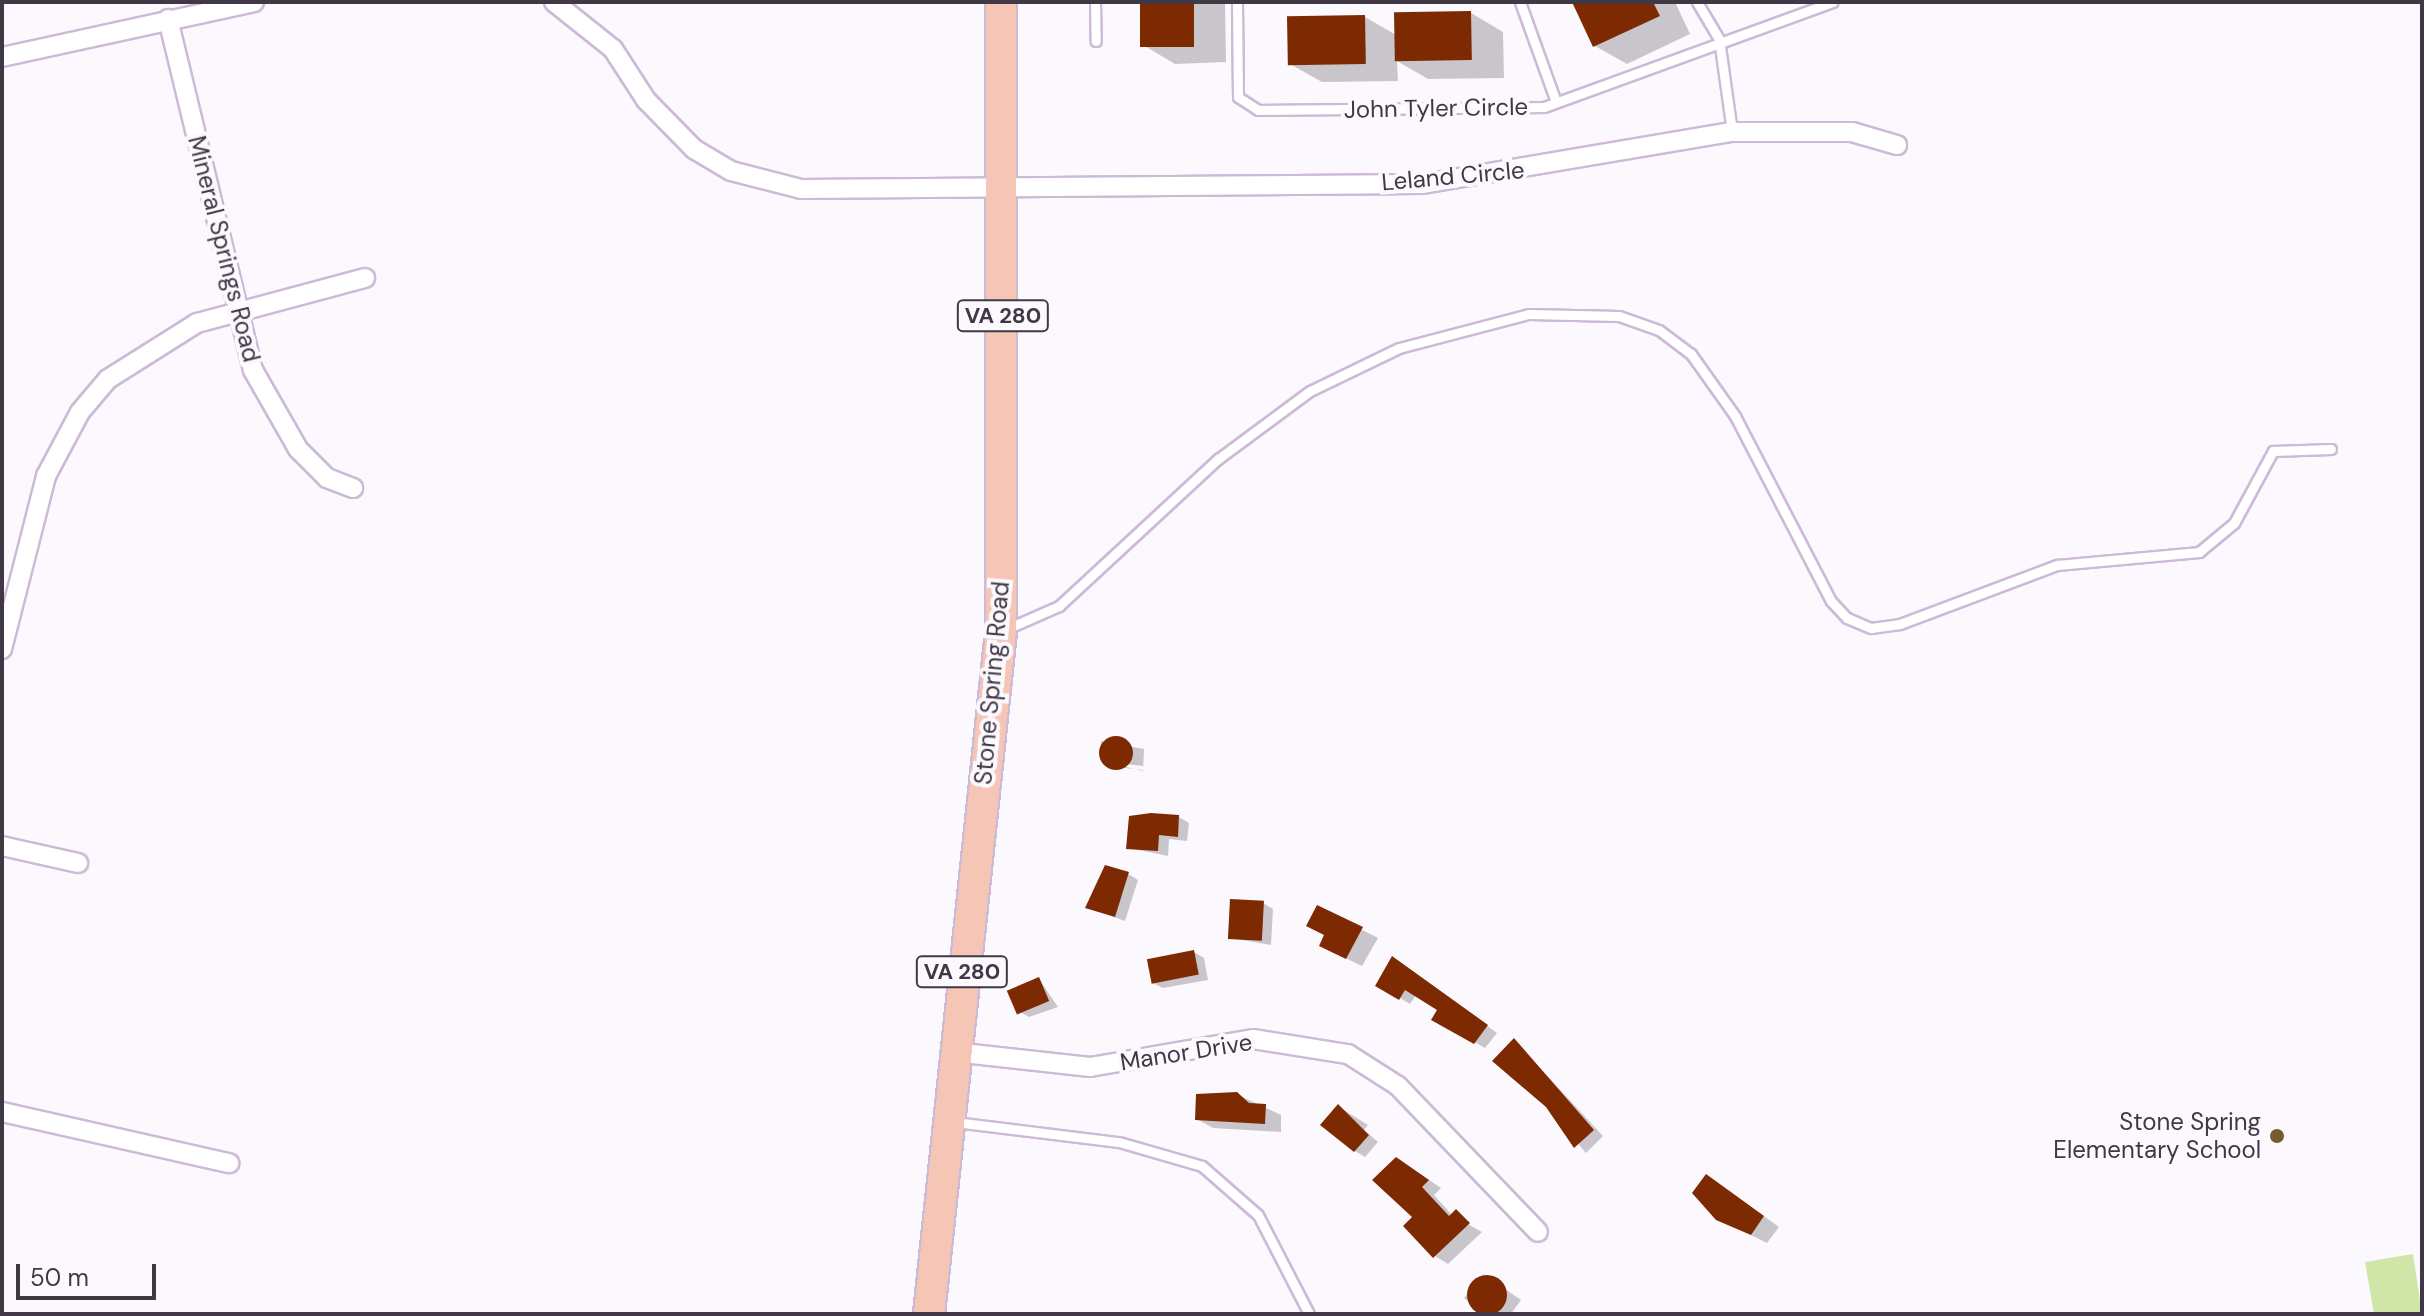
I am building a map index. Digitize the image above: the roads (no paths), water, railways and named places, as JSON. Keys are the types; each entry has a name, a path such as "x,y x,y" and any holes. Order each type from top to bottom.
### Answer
{"main road":[{"name":"Stone Spring Road","path":"929,1314 954,1052 1001,631 1001,2"}],"street":[{"path":"2,57 254,2"},
{"name":"Leland Circle","path":"554,2 613,49 674,132 731,171 801,189 1423,184 1732,132 1852,132 1897,145"},
{"name":"Mineral Springs Road","path":"168,19 235,311 279,423 318,470 353,488"},
{"path":"2,649 41,489 80,412 144,351 235,311 365,278"},
{"path":"2,846 78,863"},
{"name":"Manor Drive","path":"954,1052 1090,1067 1253,1039 1348,1054 1398,1086 1538,1232"},
{"path":"2,1112 229,1163"}],"lane":[{"path":"1095,2 1096,41"},
{"name":"John Tyler Circle","path":"1237,2 1238,97 1258,110 1556,102 1719,39 1833,2"},
{"path":"1520,2 1556,102"},
{"path":"1697,2 1719,39 1732,132"},
{"path":"1001,631 1055,609 1218,459 1310,391 1399,348 1529,314 1619,316 1659,330 1691,354 1735,416 1831,601 1847,618 1871,628 1921,617 2051,567 2199,552 2234,523 2273,451 2331,449"},
{"path":"948,1121 1119,1142 1202,1166 1258,1215 1309,1314"}],"place":[{"name":"Stone Spring Elementary School","path":"2277,1136"}]}
